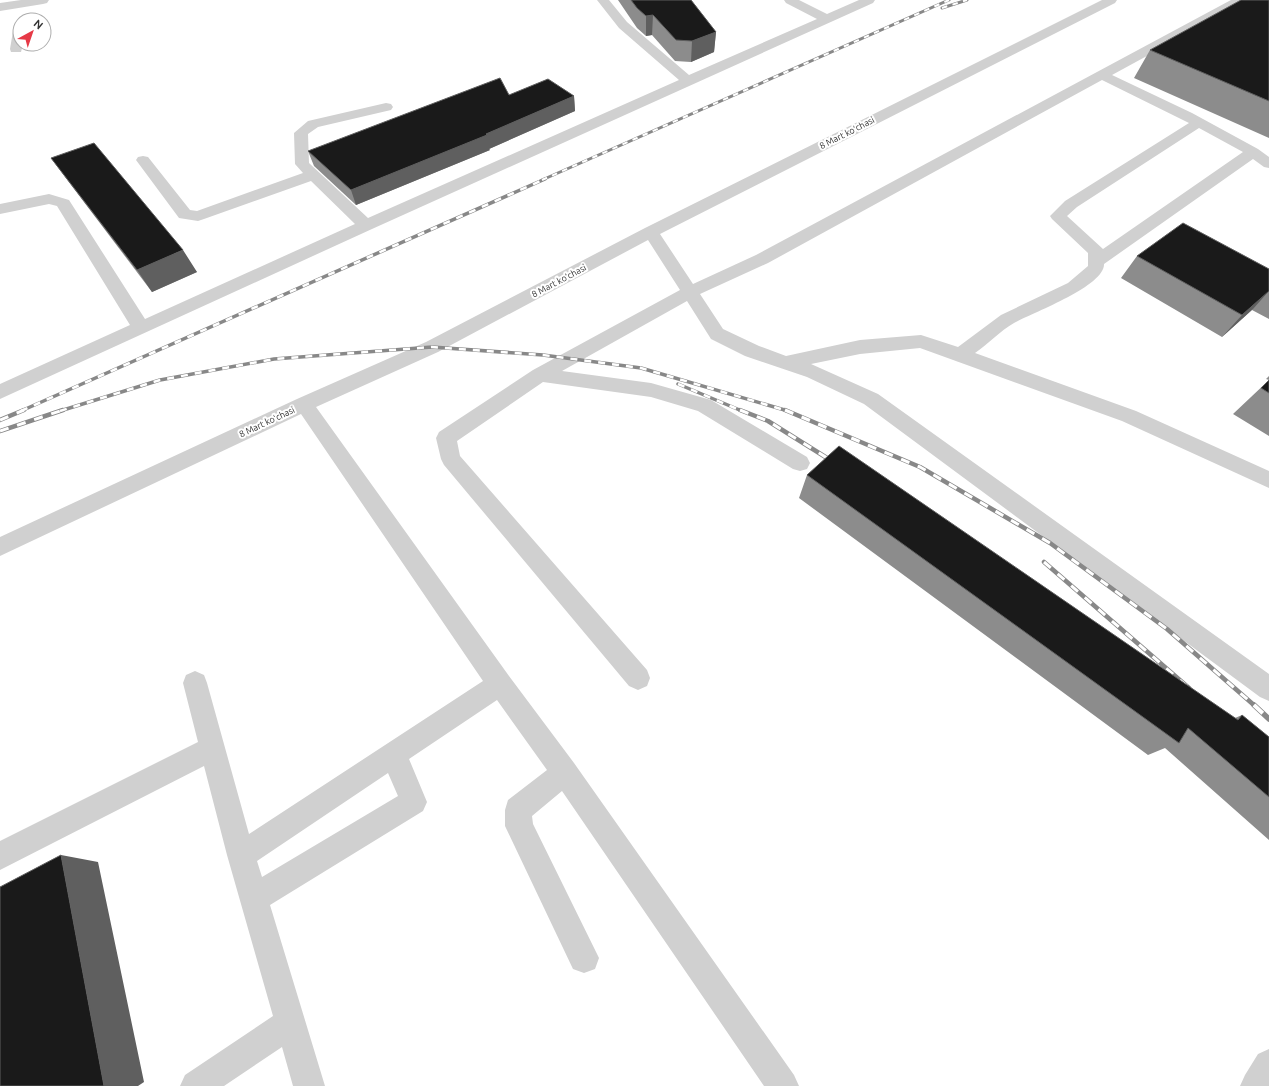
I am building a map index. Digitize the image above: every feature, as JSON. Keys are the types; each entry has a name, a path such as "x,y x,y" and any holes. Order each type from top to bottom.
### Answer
{"street":[{"path":"0,7 43,0"},
{"path":"603,0 623,25 688,81"},
{"path":"790,0 826,19"},
{"path":"0,392 366,225 869,0"},
{"name":"8 Mart koʻchasi","path":"0,547 304,404 432,347 651,232 1111,0"},
{"path":"638,678 451,459 446,438 540,375 690,292 762,259 1240,0"},
{"path":"22,12 24,3"},
{"path":"1102,75 1253,152 1269,164"},
{"path":"366,225 302,164 301,133 313,124 386,107"},
{"path":"961,355 1007,319 1074,287 1096,268 1096,252 1058,216 1071,204 1198,123"},
{"path":"1096,262 1253,152"},
{"path":"143,160 185,216 198,216 312,175"},
{"path":"0,209 49,199 63,203 141,328"},
{"path":"651,232 717,334 752,351 814,372 871,399 1269,689"},
{"path":"786,363 860,347 921,341 1129,416 1269,480"},
{"path":"540,375 651,390 704,405 800,463"},
{"path":"304,404 500,684 565,772 783,1086"},
{"path":"195,683 241,855 310,1086"},
{"path":"241,855 500,684"},
{"path":"0,856 213,748"},
{"path":"254,898 414,802 393,754"},
{"path":"565,772 518,810 520,826 584,958"},
{"path":"196,1086 291,1022"},
{"path":"1256,1086 1269,1065"}],"building":[{"path":"631,0 691,0 716,32 692,41 676,40 653,15 646,16"},
{"path":"1241,0 1269,0 1269,101 1150,50"},
{"path":"500,78 509,95 548,79 574,96 486,134 487,135 351,190 308,151"},
{"path":"94,143 183,250 137,270 51,158"},
{"path":"1183,223 1269,269 1269,291 1242,315 1137,256"},
{"path":"1269,380 1269,393 1261,388"},
{"path":"839,446 1238,720 1242,715 1269,737 1269,797 1188,728 1179,743 807,475"},
{"path":"61,855 104,1086 0,1086 0,887"}],"railway":[{"path":"542,180 949,0"},
{"path":"942,8 967,0"},
{"path":"21,411 545,179"},
{"path":"60,411 160,380 274,359 432,347 543,355 641,368 786,410"},
{"path":"678,384 742,411"},
{"path":"0,420 24,410"},
{"path":"740,410 768,421 835,463"},
{"path":"786,410 920,467 1050,543 1167,629 1255,706"},
{"path":"0,431 60,411"},
{"path":"1044,562 1189,688"},
{"path":"1254,705 1269,719"}]}
